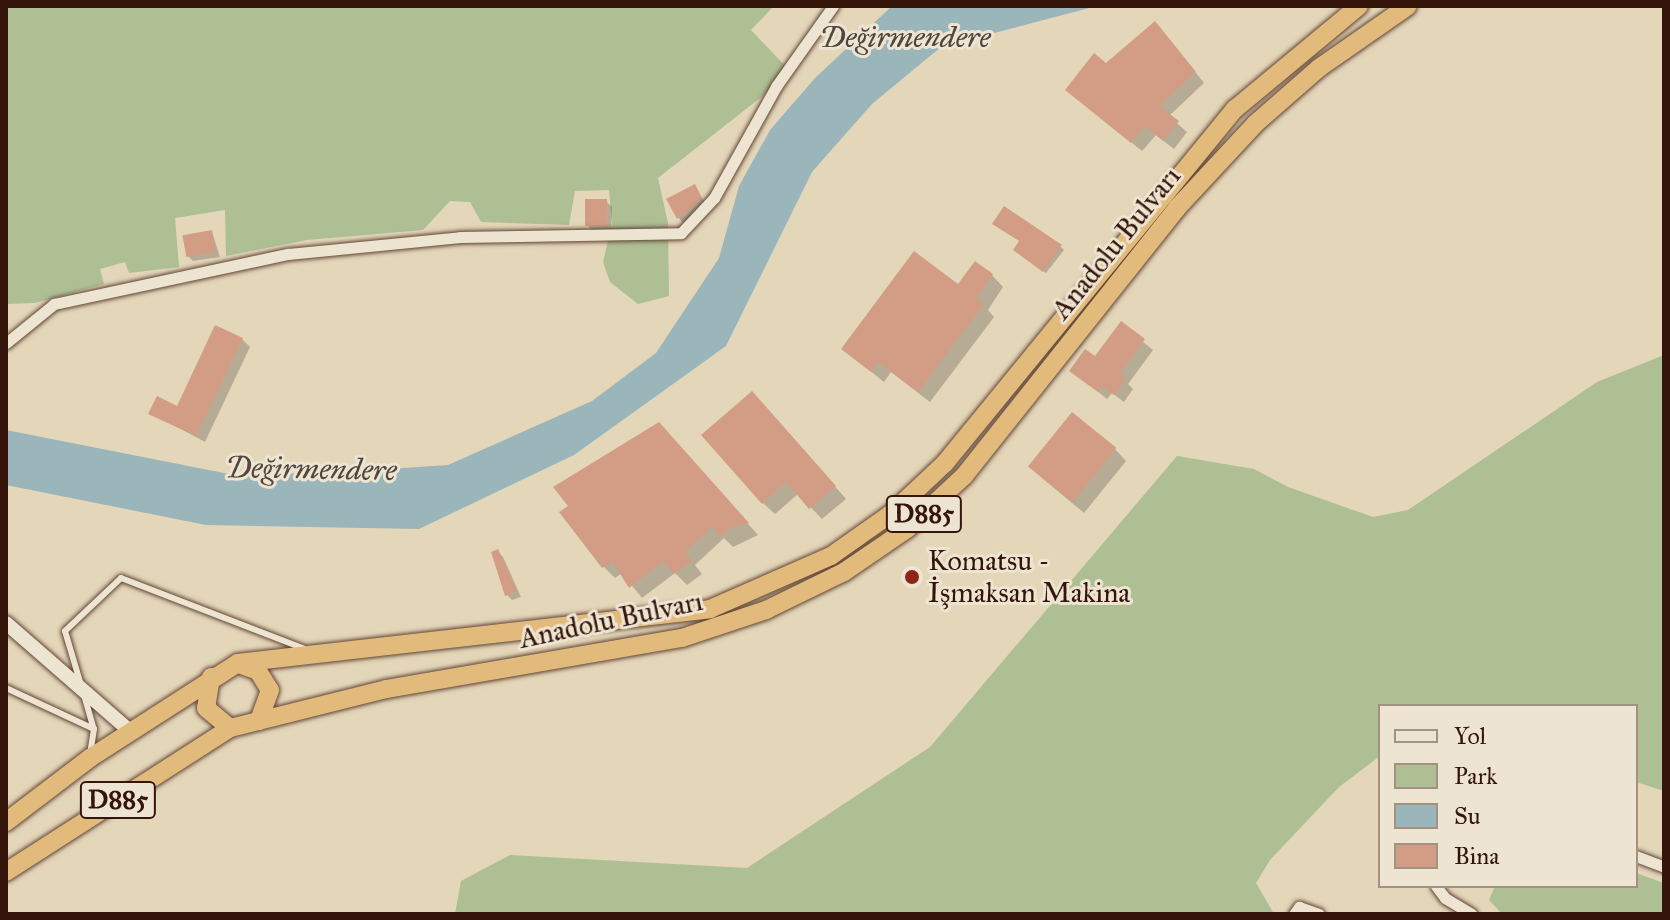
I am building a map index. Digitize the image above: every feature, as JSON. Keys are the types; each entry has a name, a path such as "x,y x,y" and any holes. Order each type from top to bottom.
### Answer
{"highway":[{"name":"Anadolu Bulvarı","path":"6,822 90,758 211,677 238,663 311,651 710,609 831,556 892,513 945,463 1235,109 1359,6"},
{"name":"Anadolu Bulvarı","path":"6,872 230,728 386,689 682,638 766,610 844,572 907,529 964,476 1177,208 1255,124 1319,68 1408,6"},
{"path":"238,663 258,671 270,690 259,721"},
{"path":"211,677 206,708 230,728"}],"street":[{"path":"6,343 54,304 288,254 460,237 681,233 714,198 777,85 833,6"},
{"path":"6,623 130,731"},
{"path":"1638,857 1664,867"},
{"path":"1438,888 1445,898 1472,914"},
{"path":"1294,914 1299,907 1319,914"}],"lane":[{"path":"90,758 94,729 65,631 121,578 311,651"},
{"path":"6,688 94,729"}],"green space":[{"path":"6,6 774,6 751,30 792,73 658,178 668,223 669,296 638,304 610,282 603,262 612,223 609,190 575,191 569,225 481,222 470,202 450,201 423,230 307,240 226,256 225,210 175,218 179,267 129,273 125,262 100,269 104,284 35,303 6,304"},
{"path":"1664,355 1664,791 1638,783 1638,704 1378,704 1378,758 1339,787 1270,860 1256,883 1274,914 455,914 461,881 510,855 747,868 930,747 1177,456 1254,469 1288,487 1373,517 1408,510 1597,382"},
{"path":"1638,874 1664,883 1664,914 1502,914 1489,900 1494,888 1638,888"}],"water":[{"name":"Değirmendere","path":"892,6 1097,6 941,47 872,104 812,172 726,346 574,455 419,529 206,525 6,485 6,430 229,474 328,473 448,465 592,401 656,353 719,258 739,186 770,130 815,78"}],"building":[{"path":"1155,21 1196,72 1159,106 1179,121 1163,141 1145,126 1131,143 1065,90 1094,53 1106,63"},
{"path":"695,184 702,198 677,219 666,199"},
{"path":"585,199 607,199 607,226 585,226"},
{"path":"1004,206 1062,245 1043,272 1013,250 1019,241 992,224"},
{"path":"212,230 216,252 186,257 182,235"},
{"path":"914,251 958,284 975,261 993,274 976,298 984,304 918,392 878,362 871,372 841,349"},
{"path":"1121,321 1145,339 1120,374 1126,379 1114,395 1102,386 1098,392 1069,371 1085,349 1095,356"},
{"path":"215,325 243,338 196,436 148,414 157,396 177,406"},
{"path":"752,391 836,486 809,509 786,482 762,504 701,435"},
{"path":"1072,412 1116,448 1072,502 1028,466"},
{"path":"659,422 749,523 731,527 720,537 713,526 685,552 692,561 674,574 663,561 629,588 612,561 602,568 559,512 568,506 553,487"},
{"path":"498,549 517,591 505,596 491,552"}],"place":[{"name":"Komatsu - İşmaksan Makina","path":"912,577"}]}
